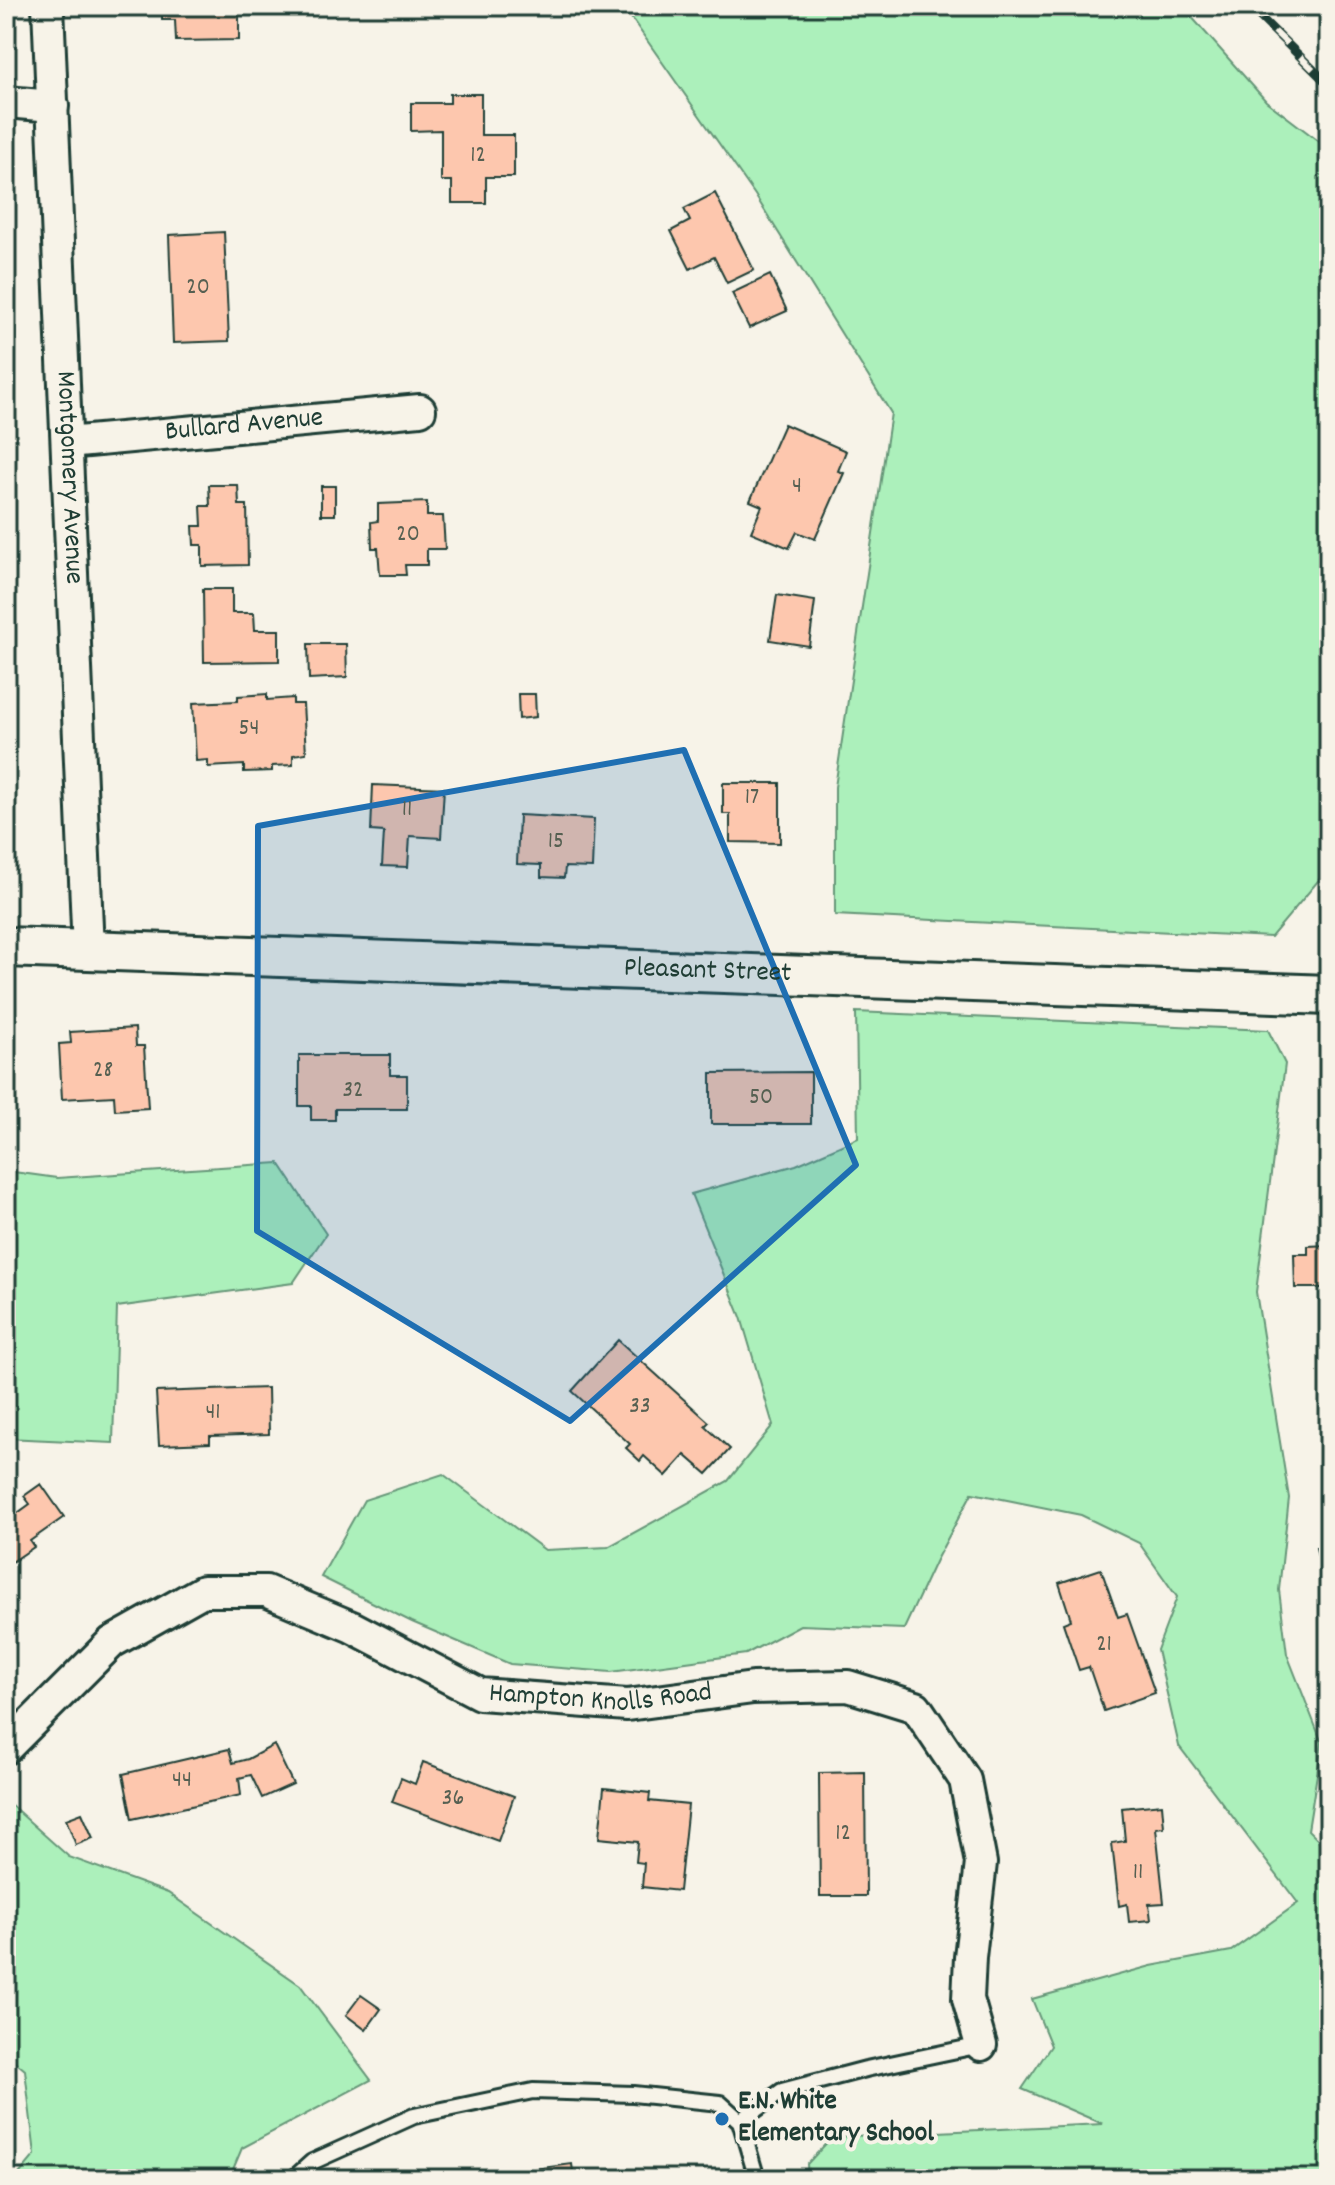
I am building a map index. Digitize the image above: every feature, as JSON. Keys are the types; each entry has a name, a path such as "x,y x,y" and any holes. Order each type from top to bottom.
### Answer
{"street":[{"name":"Montgomery Avenue","path":"48,6 88,951"},
{"path":"6,102 53,106"},
{"name":"Bullard Avenue","path":"67,443 420,410"},
{"name":"Pleasant Street","path":"6,947 475,967 748,973 1329,995"},
{"name":"Hampton Knolls Road","path":"6,1748 112,1642 203,1591 266,1591 352,1627 480,1694 627,1705 753,1688 848,1686 916,1707 965,1780 981,1863 968,1999 981,2045"}],"lane":[{"path":"740,2121 782,2091 866,2069 981,2045"},
{"path":"293,2179 312,2162 414,2116 533,2091 633,2094 720,2103 740,2121 757,2179"}],"highlighted area":[{"path":"684,750 856,1165 570,1421 257,1231 258,826"}],"green space":[{"path":"623,6 1182,6 1266,101 1329,149 1329,868 1271,937 835,915 835,787 891,413 755,195"},
{"path":"856,1012 1268,1030 1285,1064 1256,1292 1289,1498 1279,1590 1287,1654 1322,1743 1308,1830 1329,1851 1329,2179 808,2179 807,2164 832,2137 1103,2124 1022,2089 1051,2046 1032,1999 1151,1966 1231,1951 1298,1903 1179,1746 1157,1650 1177,1597 1139,1543 1081,1515 972,1493 904,1629 800,1625 746,1654 611,1672 510,1664 412,1622 321,1577 364,1500 443,1474 545,1550 608,1547 728,1481 773,1425 741,1317 691,1194 796,1165 858,1138"},
{"path":"279,1163 326,1234 293,1283 117,1307 113,1443 6,1438 6,1171 57,1178"},
{"path":"11,1805 69,1857 168,1893 300,1985 371,2080 242,2148 229,2179 15,2179 35,2155 25,2070 6,2054 6,1811"}],"building":[{"path":"162,6 223,6 223,11 239,11 239,40 176,41 175,20 162,20"},
{"path":"450,94 481,94 481,135 514,135 514,177 486,177 486,203 452,203 452,181 441,181 441,130 411,131 411,103 450,103"},
{"path":"715,193 754,270 727,283 714,257 690,269 671,231 690,221 684,209"},
{"path":"224,232 229,341 173,343 169,235"},
{"path":"770,275 787,311 749,328 732,293"},
{"path":"784,424 846,451 838,471 844,473 815,539 797,532 789,548 751,532 762,506 750,501"},
{"path":"209,485 238,485 239,505 247,505 248,565 202,566 202,545 194,545 193,526 202,526 201,506 210,506"},
{"path":"321,486 335,486 335,515 321,515"},
{"path":"427,502 427,516 443,516 445,549 427,549 427,565 405,565 406,575 380,575 378,548 372,548 371,522 378,521 378,504"},
{"path":"203,589 232,589 232,613 254,613 255,630 279,630 279,661 204,662"},
{"path":"777,595 815,601 809,646 770,640"},
{"path":"308,644 346,644 347,677 309,679"},
{"path":"267,694 267,700 293,698 293,704 303,704 306,753 293,755 293,765 272,766 272,771 244,772 244,765 208,767 208,760 196,761 193,703 238,701 238,696"},
{"path":"518,694 535,694 536,717 519,719"},
{"path":"723,783 780,783 780,843 730,842 730,814 723,814"},
{"path":"373,785 444,788 441,838 410,836 408,867 382,866 384,832 371,831"},
{"path":"519,815 594,819 592,868 565,867 564,878 541,877 541,865 517,864"},
{"path":"135,1028 136,1046 144,1046 148,1108 115,1110 114,1096 62,1099 59,1044 71,1043 70,1032"},
{"path":"299,1055 390,1055 390,1075 407,1075 407,1109 335,1109 335,1120 311,1120 311,1106 299,1106"},
{"path":"811,1072 811,1124 711,1124 711,1073"},
{"path":"1329,1245 1329,1288 1295,1288 1294,1254 1308,1254 1308,1246"},
{"path":"618,1340 709,1422 705,1426 730,1449 707,1474 685,1455 666,1476 644,1456 640,1461 626,1448 630,1444 572,1391"},
{"path":"268,1388 269,1434 210,1436 210,1443 159,1445 156,1392"},
{"path":"41,1484 64,1517 30,1541 34,1547 6,1566 6,1513 8,1511 12,1517 30,1504 24,1496"},
{"path":"1329,1545 1329,1578 1323,1580 1316,1547"},
{"path":"1101,1569 1118,1617 1127,1614 1155,1693 1104,1711 1089,1667 1079,1670 1063,1623 1071,1620 1059,1583"},
{"path":"274,1745 293,1784 262,1798 251,1775 239,1778 241,1795 132,1819 123,1774 229,1749 233,1763"},
{"path":"423,1762 514,1796 498,1841 392,1802 401,1778 415,1784"},
{"path":"865,1772 866,1896 820,1896 819,1773"},
{"path":"604,1788 650,1793 649,1801 688,1805 679,1891 642,1887 644,1863 636,1862 638,1842 599,1838"},
{"path":"1162,1804 1164,1827 1156,1828 1164,1903 1149,1904 1151,1920 1129,1922 1127,1904 1119,1906 1112,1843 1125,1841 1122,1808"},
{"path":"82,1813 93,1838 76,1845 66,1819"},
{"path":"361,1995 381,2009 366,2030 346,2015"},
{"path":"572,2164 574,2179 457,2179"}],"railway":[{"path":"1249,6 1329,85"}],"place":[{"name":"E.N. White Elementary School","path":"722,2119"}]}
